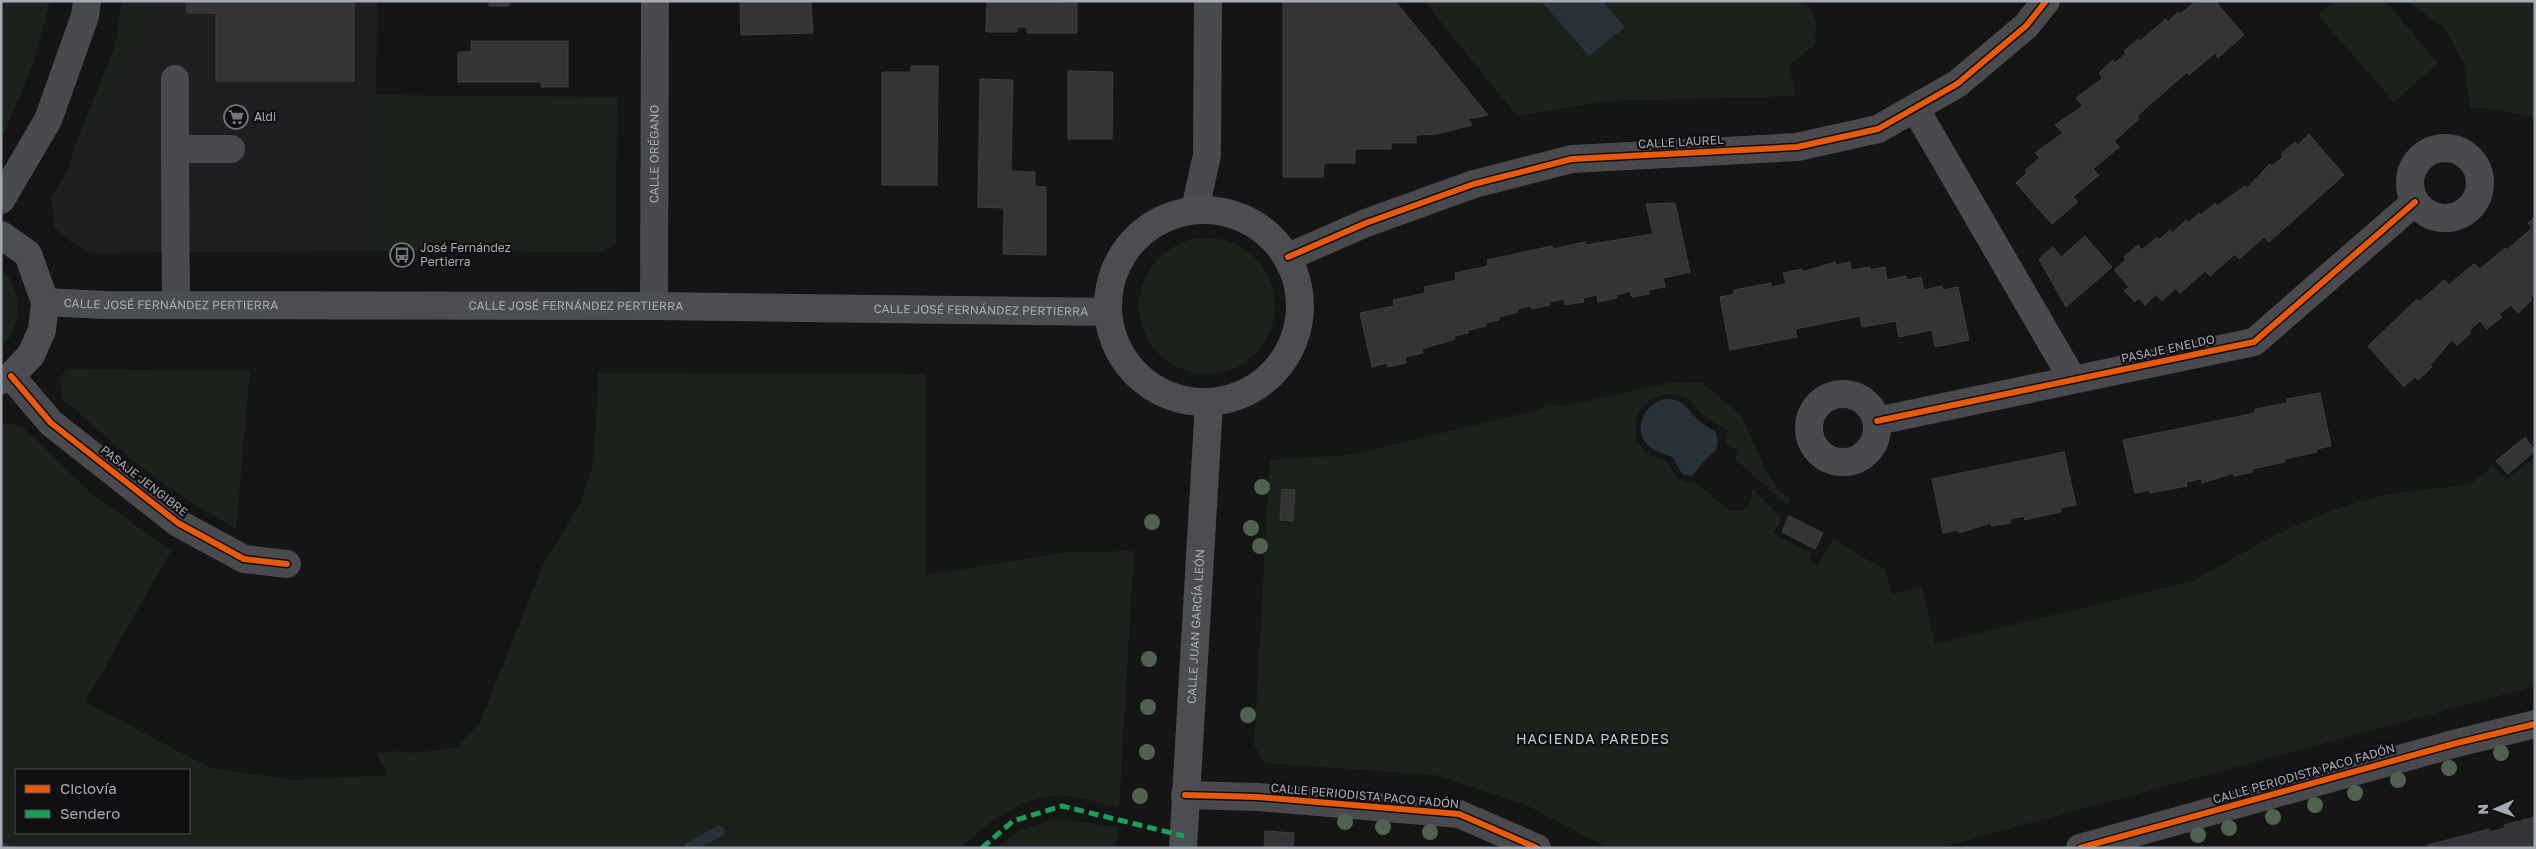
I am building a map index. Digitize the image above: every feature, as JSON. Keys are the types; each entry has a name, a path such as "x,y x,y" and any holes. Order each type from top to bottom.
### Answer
{"main road":[{"path":"1195,209 1222,210 1249,219 1271,235 1288,257 1300,288 1300,321 1289,352 1269,378 1241,396 1209,403 1179,400 1152,388 1130,367 1114,341 1108,312 1110,282 1122,255 1142,232 1166,216 1195,209"},
{"path":"1,235 28,254 46,302 42,330 31,355 6,378"},
{"name":"CALLE JOSÉ FERNÁNDEZ PERTIERRA","path":"46,302 106,305 654,306 1108,312"},
{"name":"CALLE JUAN GARCÍA LEÓN","path":"1183,848 1209,403"}],"street":[{"path":"1,200 48,120 85,16 87,1"},
{"name":"CALLE ORÉGANO","path":"654,306 655,1"},
{"path":"1195,209 1207,155 1208,1"},
{"name":"CALLE LAUREL","path":"1288,257 1366,223 1474,184 1572,158 1797,147 1878,129 1957,84 2026,26 2046,1"},
{"path":"175,79 176,305"},
{"path":"1915,108 2073,380"},
{"path":"175,149 231,149"},
{"name":"PASAJE ENELDO","path":"1877,420 2254,342 2415,202"},
{"name":"PASAJE JENGIBRE","path":"6,378 51,423 178,523 244,559 288,564"},
{"name":"CALLE PERIODISTA PACO FADÓN","path":"2080,848 2457,743 2535,724"},
{"name":"CALLE PERIODISTA PACO FADÓN","path":"1185,794 1258,797 1459,814 1537,848"}],"shaded area":[{"path":"1,1 50,1 34,61 1,141"},
{"path":"122,1 155,1 136,49 67,171 79,135 115,46"},
{"name":"Aldi","path":"155,1 377,1 375,251 92,253 71,242 54,226 51,199 136,49"},
{"path":"1424,1 1805,1 1816,20 1815,45 1788,65 1796,96 1610,101 1517,116"},
{"path":"1541,1 1602,1 1625,27 1589,56"},
{"path":"2335,1 2385,1 2438,63 2394,102 2318,15"},
{"path":"2406,1 2535,1 2535,118 2496,109 2470,108 2465,67 2445,28"},
{"path":"376,95 617,97 616,243 602,252 375,251"},
{"path":"1207,238 1233,243 1245,249 1255,258 1264,268 1270,280 1275,306 1270,332 1264,344 1255,354 1245,363 1233,369 1207,374 1181,369 1169,363 1159,354 1150,344 1144,332 1139,306 1144,280 1150,268 1159,258 1169,249 1181,243"},
{"path":"1,267 13,285 16,296 17,318 14,329 1,348"},
{"path":"67,369 250,371 236,529 177,493 134,461 62,398 59,379"},
{"path":"598,373 926,374 925,575 1068,552 1134,551 1119,808 1070,796 1054,796 1039,799 1024,803 996,818 961,848 1,848 1,424 11,423 23,428 91,493 171,551 85,702 210,768 293,780 388,775 376,753 399,751 416,753 458,747 480,722 544,563 580,504 592,467"},
{"path":"1668,383 1702,383 1742,416 1765,469 1780,491 1790,499 1787,505 1734,458 1738,452 1725,442 1728,430 1707,418 1690,400 1680,396 1664,395 1656,397 1643,407 1639,414 1636,422 1636,441 1647,454 1667,461 1677,478 1686,482 1696,483 1730,511 1742,511 1747,506 1751,501 1751,488 1782,519 1773,534 1812,553 1809,559 1817,566 1833,539 1886,571 1892,594 1922,587 1935,644 2192,581 2277,534 2330,511 2383,495 2472,484 2493,465 2506,479 2535,458 2535,686 1938,848 1608,848 1528,806 1435,775 1265,763 1254,745 1270,460 1349,455 1539,410 1548,404 1564,406"},
{"path":"1665,399 1680,402 1699,421 1716,432 1718,443 1715,451 1691,476 1682,474 1673,458 1649,446 1641,433 1642,419 1646,412 1651,406"},
{"path":"1057,819 1118,827 1116,848 997,848 1018,831"}],"building":[{"path":"186,1 354,1 354,81 216,81 216,13 187,13"},
{"path":"489,1 509,1 509,6 489,6"},
{"path":"740,1 811,1 813,33 741,35"},
{"path":"987,1 1063,1 1063,3 1077,3 1077,33 1027,33 1027,27 1017,27 1017,32 986,32"},
{"path":"1283,1 1395,1 1488,115 1468,119 1472,125 1437,134 1416,135 1416,143 1391,143 1391,149 1355,149 1355,163 1324,163 1323,177 1283,177"},
{"path":"2200,1 2215,1 2244,35 2218,58 2215,53 2189,75 2187,72 2137,116 2139,119 2114,141 2119,147 2093,169 2099,175 2073,197 2078,202 2052,224 2016,183 2027,173 2025,170 2040,158 2035,153 2063,133 2055,125 2083,106 2076,98 2103,78 2099,73 2113,60 2115,63 2126,53 2124,51 2138,39 2140,41 2166,19 2168,22 2178,12 2180,14 2195,2 2197,4"},
{"path":"471,41 568,41 568,87 541,87 541,82 458,82 458,52 471,52"},
{"path":"911,66 938,66 937,185 882,185 882,72 911,72"},
{"path":"1068,71 1113,72 1112,139 1068,139"},
{"path":"980,79 1013,80 1011,171 1035,172 1035,186 1046,187 1046,255 1003,254 1004,208 978,207"},
{"path":"2309,134 2344,175 2269,242 2264,237 2239,259 2235,254 2210,276 2205,271 2180,293 2176,288 2162,301 2156,294 2145,305 2139,298 2135,302 2124,291 2129,287 2114,270 2126,260 2124,257 2138,245 2142,250 2157,237 2159,240 2170,230 2172,233 2186,220 2188,223 2215,203 2217,206 2245,186 2247,188 2270,164 2272,166 2283,157 2281,154 2295,142 2298,145"},
{"path":"1675,203 1690,272 1663,278 1665,287 1649,290 1650,294 1632,297 1630,291 1616,295 1617,298 1598,302 1597,295 1583,298 1584,302 1565,305 1564,299 1550,302 1550,305 1532,309 1531,306 1517,309 1518,312 1499,317 1499,320 1485,323 1486,326 1468,330 1468,333 1454,336 1455,339 1422,349 1423,353 1405,357 1406,363 1388,367 1387,363 1372,367 1360,313 1394,306 1393,300 1425,293 1424,287 1456,280 1455,273 1488,266 1487,260 1552,246 1553,249 1585,242 1586,245 1653,234 1646,204"},
{"path":"2535,217 2535,294 2530,298 2532,300 2518,313 2511,305 2499,314 2502,317 2487,329 2480,321 2469,331 2471,333 2457,345 2452,340 2430,365 2432,367 2418,380 2415,377 2404,387 2368,346 2417,299 2419,302 2444,280 2449,285 2474,264 2480,269 2505,248 2507,250 2532,228 2528,223"},
{"path":"2085,236 2112,267 2066,307 2039,259 2053,247 2061,257"},
{"path":"1835,262 1836,265 1850,262 1851,270 1870,267 1870,270 1885,267 1887,280 1906,276 1907,280 1921,277 1924,290 1942,286 1943,290 1958,287 1969,340 1935,347 1932,330 1899,337 1896,321 1862,327 1860,316 1795,329 1797,337 1730,350 1720,297 1734,294 1734,290 1771,283 1771,287 1786,284 1783,273 1802,269 1802,272"},
{"path":"2320,393 2331,446 2316,449 2317,452 2284,459 2285,462 2252,469 2253,472 2234,476 2234,473 2202,483 2201,479 2186,482 2187,486 2150,493 2149,490 2135,493 2123,440 2255,413 2255,409 2287,403 2287,399"},
{"path":"2525,437 2535,451 2508,474 2496,461"},
{"path":"2064,452 2076,505 2061,508 2061,512 2025,520 2024,516 2010,519 2010,523 1991,526 1991,523 1959,533 1958,530 1943,533 1932,479"},
{"path":"1282,489 1295,490 1293,521 1280,520"},
{"path":"1789,516 1823,533 1815,549 1782,532"},
{"path":"2535,817 2535,848 2428,848 2428,845 2489,829 2490,832 2505,828 2504,825"},
{"path":"1265,831 1294,833 1293,848 1264,848"}],"waterway":[{"path":"689,848 719,831"}],"marked path":[{"path":"982,848 1013,821 1062,806 1184,836"}],"cycle path":[{"path":"1288,257 1366,223 1474,184 1572,159 1797,147 1878,129 1957,84 2026,26 2046,1"},
{"path":"1877,421 2254,342 2415,202"},
{"path":"11,376 51,423 178,523 244,559 287,564"},
{"path":"2080,848 2457,743 2535,724"},
{"path":"1185,795 1258,797 1459,814 1537,848"}],"place":[{"name":"Aldi","path":"236,117"},
{"name":"José Fernández Pertierra","path":"402,255"}],"district":[{"name":"HACIENDA PAREDES","path":"1593,739"}]}
